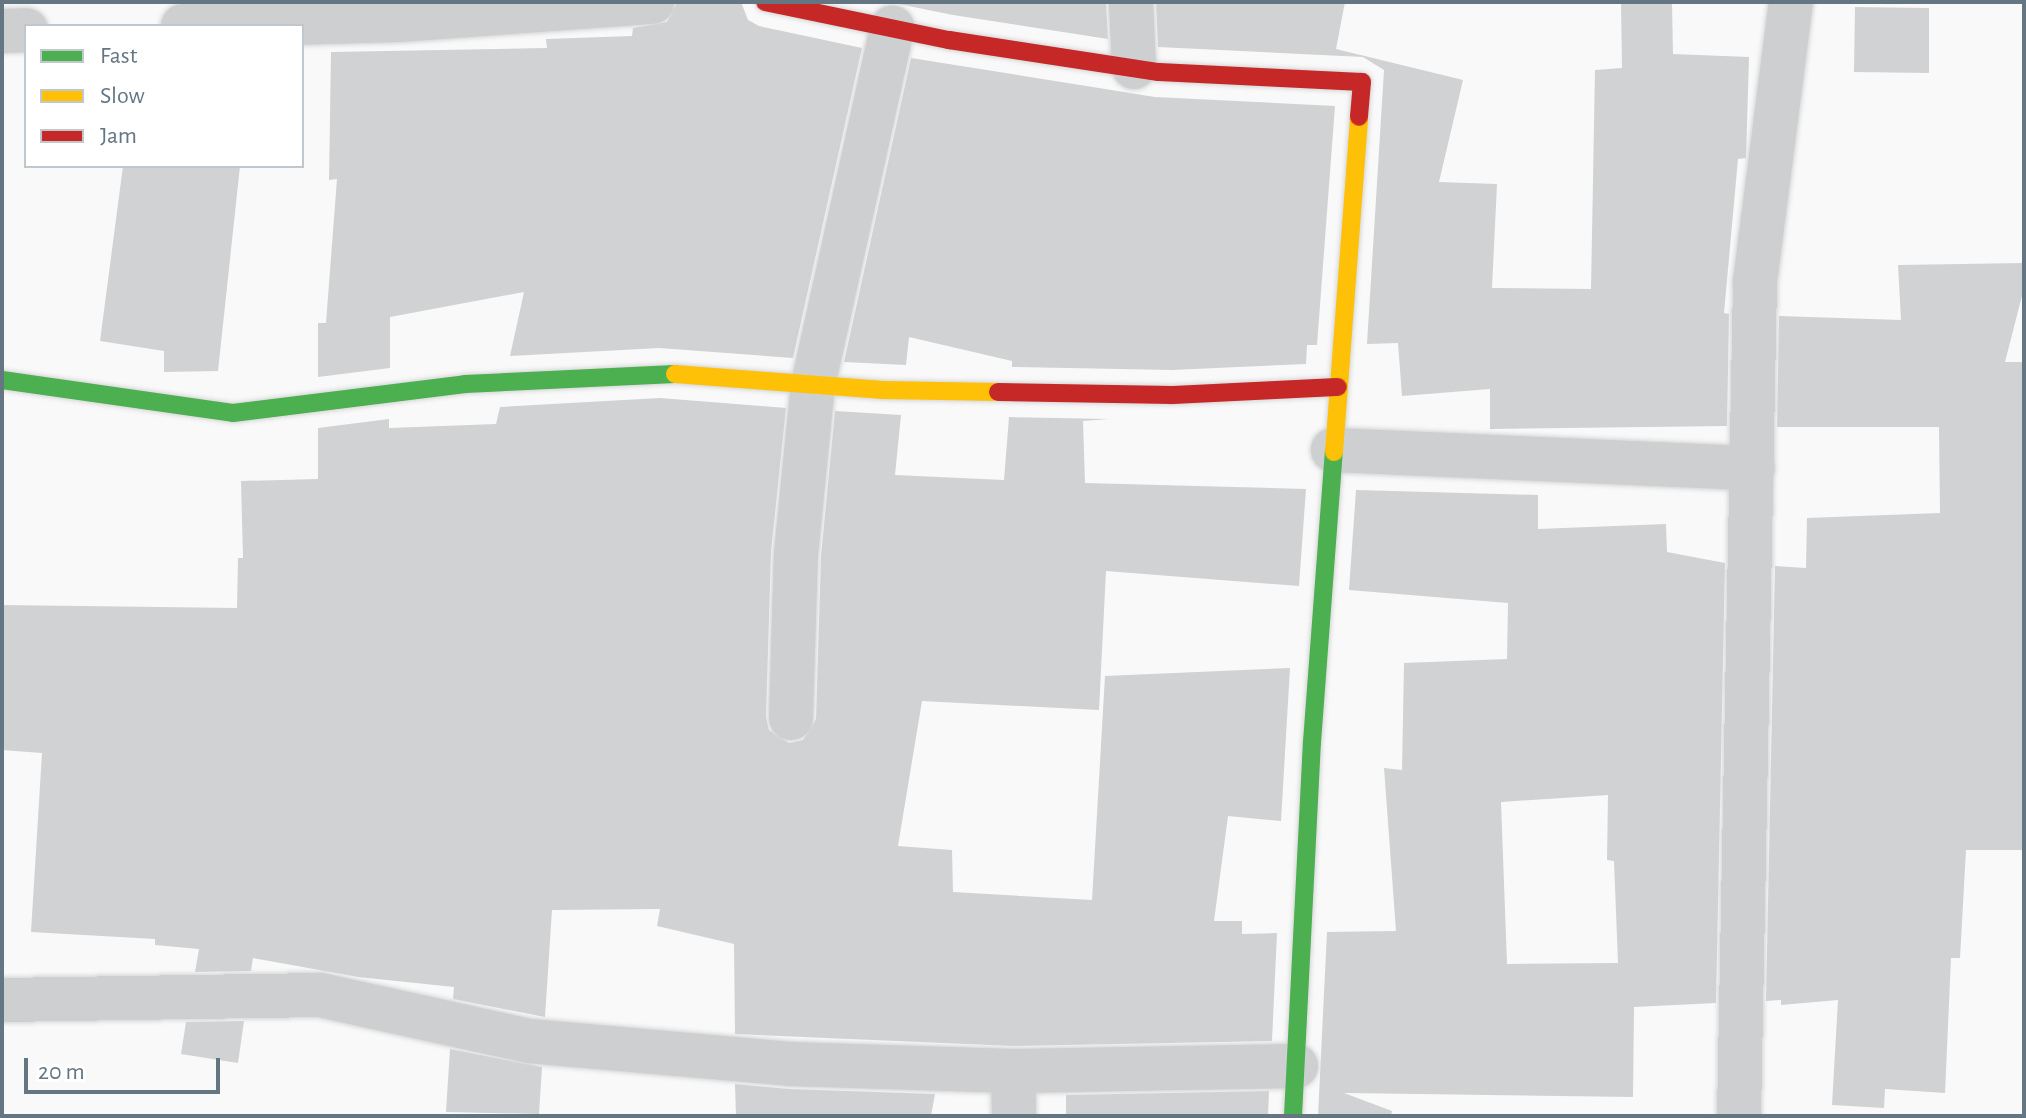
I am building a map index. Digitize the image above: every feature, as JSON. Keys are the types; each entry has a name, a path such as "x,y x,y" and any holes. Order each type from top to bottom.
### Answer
{"street":[{"path":"255,24 399,20 652,2"},
{"path":"765,2 892,28 1134,67 1362,82 1333,450 1293,1116"},
{"path":"1131,2 1134,67"},
{"path":"1739,1116 1755,282 1791,2"},
{"path":"791,718 796,554 813,385 892,28"},
{"path":"2,31 24,30"},
{"path":"2,380 233,413 465,384 660,373 813,385 1172,395 1338,387"},
{"path":"1333,450 1753,468"},
{"path":"2,1000 320,995 529,1041 790,1064 1013,1071 1296,1066"},
{"path":"1013,1071 1014,1116"}],"building":[{"path":"677,2 741,2 748,20 759,26 862,48 793,358 659,348 510,356 524,292 390,317 390,368 318,377 318,323 326,323 337,179 329,180 331,52 547,48 546,39 632,36 633,28 667,22"},
{"path":"889,2 1106,2 1108,39 953,15"},
{"path":"1156,2 1345,2 1336,49 1463,80 1439,182 1497,184 1492,288 1591,289 1595,70 1622,68 1621,2 1672,2 1673,54 1749,57 1746,158 1738,159 1724,313 1729,314 1727,426 1490,429 1490,389 1402,396 1398,343 1367,344 1384,70 1363,57 1158,47"},
{"path":"1855,7 1929,8 1929,73 1854,72"},
{"path":"911,58 1155,97 1335,106 1317,345 1307,345 1306,364 1172,370 1012,367 1012,361 909,337 906,365 844,362"},
{"path":"123,168 240,168 218,371 164,372 164,351 100,341"},
{"path":"2024,263 2024,288 2005,362 2024,362 2024,850 1966,850 1960,958 1951,958 1945,1093 1885,1089 1884,1108 1832,1105 1838,1000 1781,1005 1781,1000 1766,1001 1775,566 1806,568 1807,518 1940,513 1939,427 1777,427 1779,316 1901,320 1898,265"},
{"path":"660,398 786,408 771,552 766,717 769,730 789,743 803,740 816,719 821,556 835,411 901,415 895,475 1004,480 1009,417 1109,419 1083,421 1085,483 1306,489 1299,586 1106,571 1099,710 922,701 898,846 952,850 953,892 1092,900 1105,676 1290,668 1281,821 1228,816 1214,921 1242,921 1242,934 1277,933 1272,1041 1013,1046 735,1034 734,944 657,926 660,909 552,910 545,1017 453,999 454,987 358,977 253,958 251,971 195,972 199,949 155,945 155,939 31,932 42,753 2,750 2,605 237,608 238,558 243,558 241,481 318,479 318,428 389,419 389,428 496,424 500,407"},
{"path":"1356,490 1538,495 1538,529 1666,524 1667,552 1725,563 1716,1003 1634,1007 1633,1097 1344,1093 1392,1111 1391,1116 1318,1116 1327,932 1396,931 1384,768 1402,770 1404,663 1507,659 1508,603 1349,590","holes":["1608,795 1607,860 1614,861 1618,963 1507,964 1501,802"]},
{"path":"244,1021 238,1063 181,1054 186,1022"},
{"path":"450,1049 542,1067 539,1114 446,1112"},
{"path":"735,1084 935,1094 931,1116 736,1116"},
{"path":"1269,1091 1268,1116 1066,1116 1066,1095"}],"traffic: fast":[{"path":"2,380 233,413 465,384 675,374"},
{"path":"1293,1116 1312,742 1334,452"}],"traffic: slow":[{"path":"1334,452 1359,117"},
{"path":"675,374 883,390 998,392"}],"traffic: jam":[{"path":"765,2 949,40 1159,72 1362,82 1359,117"},
{"path":"998,392 1172,395 1338,387"}]}
